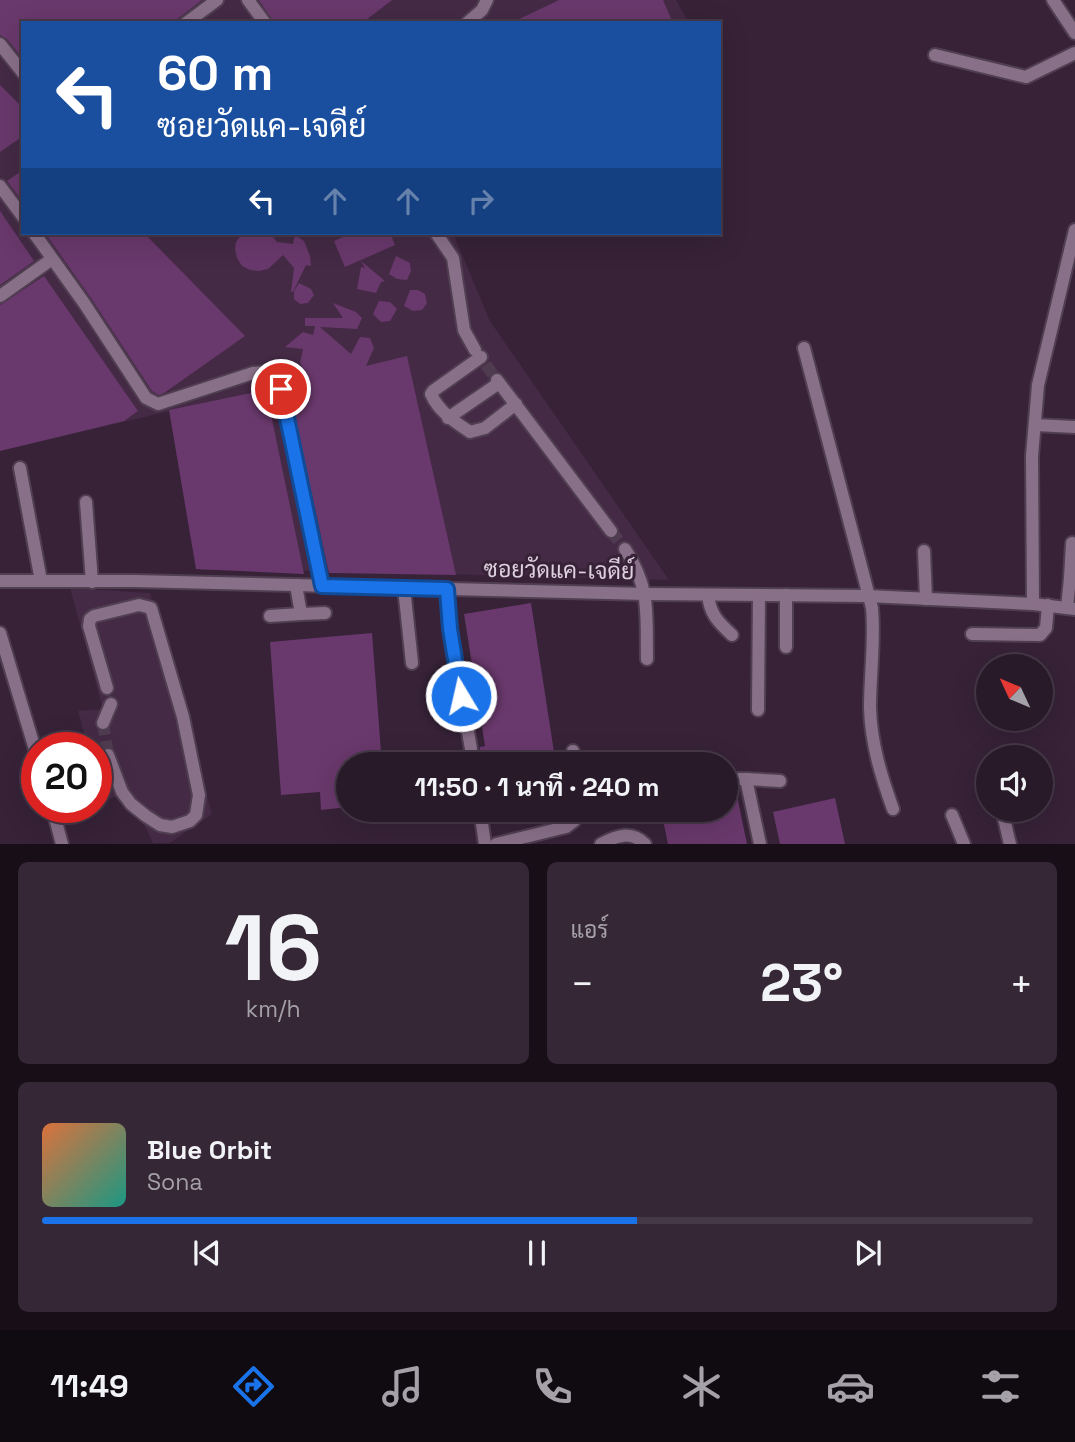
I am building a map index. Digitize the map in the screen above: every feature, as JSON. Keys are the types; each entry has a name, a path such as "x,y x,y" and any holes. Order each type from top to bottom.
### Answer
{"street":[{"path":"189,21 217,0"},
{"path":"248,0 264,21"},
{"path":"469,21 482,10 487,0"},
{"path":"1053,0 1075,33"},
{"path":"0,44 21,70"},
{"path":"935,55 1026,77 1075,53"},
{"path":"0,186 21,214"},
{"path":"1033,604 1032,456 1038,385 1075,230"},
{"path":"35,235 151,402 158,404 253,373 266,372 274,376 281,389 322,586"},
{"path":"437,235 453,258 464,330 478,354 431,394 448,418 470,432 478,432 516,404"},
{"path":"0,296 52,259"},
{"path":"804,348 869,596 874,627 870,709 875,756 893,809"},
{"path":"448,418 498,381 611,531"},
{"path":"1035,425 1075,427"},
{"path":"20,468 41,581"},
{"path":"86,502 93,582"},
{"path":"1071,608 1072,543"},
{"path":"625,549 635,565 646,594 647,659"},
{"path":"924,551 926,599"},
{"name":"ซอยวัดแค-เจดีย์","path":"0,581 135,581 646,594 869,596 1071,608"},
{"path":"135,581 139,605"},
{"path":"296,585 301,614"},
{"path":"404,588 412,663"},
{"path":"447,589 450,629 471,749"},
{"path":"708,595 709,609 732,635"},
{"path":"758,710 759,595"},
{"path":"786,595 786,648"},
{"path":"107,688 89,626 90,620 94,616 139,605 146,606 153,611 183,716 199,795 196,815 190,821 172,827 160,825 131,804 121,792 112,766"},
{"path":"972,634 1040,635 1046,628 1048,605"},
{"path":"270,616 325,613"},
{"path":"0,633 30,732"},
{"path":"103,723 111,704"},
{"path":"738,779 780,781"},
{"path":"746,779 760,844"},
{"path":"952,815 964,844"},
{"path":"482,822 485,844"},
{"path":"496,844 566,827 573,822"},
{"path":"1005,822 1010,844"},
{"path":"56,823 62,844"},
{"path":"601,844 615,837 631,835 645,844"}],"shaded area":[{"path":"0,0 676,0 688,21 21,21 21,235 454,235 490,321 669,580 200,570 170,411 17,447 0,447"},
{"path":"70,588 150,593 212,814 170,843 153,843 128,791 112,798 112,732 84,732 78,711 103,709"}],"building":[{"path":"0,0 202,0 175,21 21,21 21,56 7,39 0,35"},
{"path":"259,0 392,0 365,21 273,21"},
{"path":"559,0 663,0 672,21 515,21"},
{"path":"0,85 21,106 21,137 0,152"},
{"path":"21,171 21,199 7,181"},
{"path":"0,211 34,261 0,285"},
{"path":"46,235 146,235 245,336 159,395 152,391"},
{"path":"241,235 272,235 277,242 293,244 295,235 304,241 311,266 306,265 291,292 294,268 283,255 268,269 250,270 242,266 237,258 236,242"},
{"path":"348,235 391,235 395,245 345,267 334,241"},
{"path":"396,256 410,263 411,271 407,280 397,279 389,274"},
{"path":"361,261 385,281 381,282 376,293 357,289 361,267 365,268"},
{"path":"44,276 138,411 124,421 0,451 0,305"},
{"path":"299,283 311,289 314,295 308,303 300,304 294,299 294,291"},
{"path":"410,290 425,294 427,303 422,310 413,311 404,306"},
{"path":"379,301 390,302 397,309 390,321 381,322 373,314"},
{"path":"333,303 356,312 362,318 357,329 320,327 351,354 360,337 370,338 374,348 366,366 407,356 456,575 329,573 288,384 309,379 300,363 303,349 285,347 303,332 313,335 315,326 305,326 305,318 343,318"},
{"path":"266,390 304,574 196,569 169,410"},
{"path":"531,603 554,752 479,752 480,747 485,746 464,614"},
{"path":"372,633 381,752 336,752 336,808 321,810 320,792 281,795 270,642"},
{"path":"835,798 845,844 780,844 773,812"},
{"path":"738,801 747,844 668,844 663,822 738,822"}],"tunnel":[{"path":"475,350 497,380"},
{"path":"611,531 625,549"},
{"path":"103,723 104,732"}],"route":[{"path":"281,389 322,586 447,589 450,629 461,696"}]}
